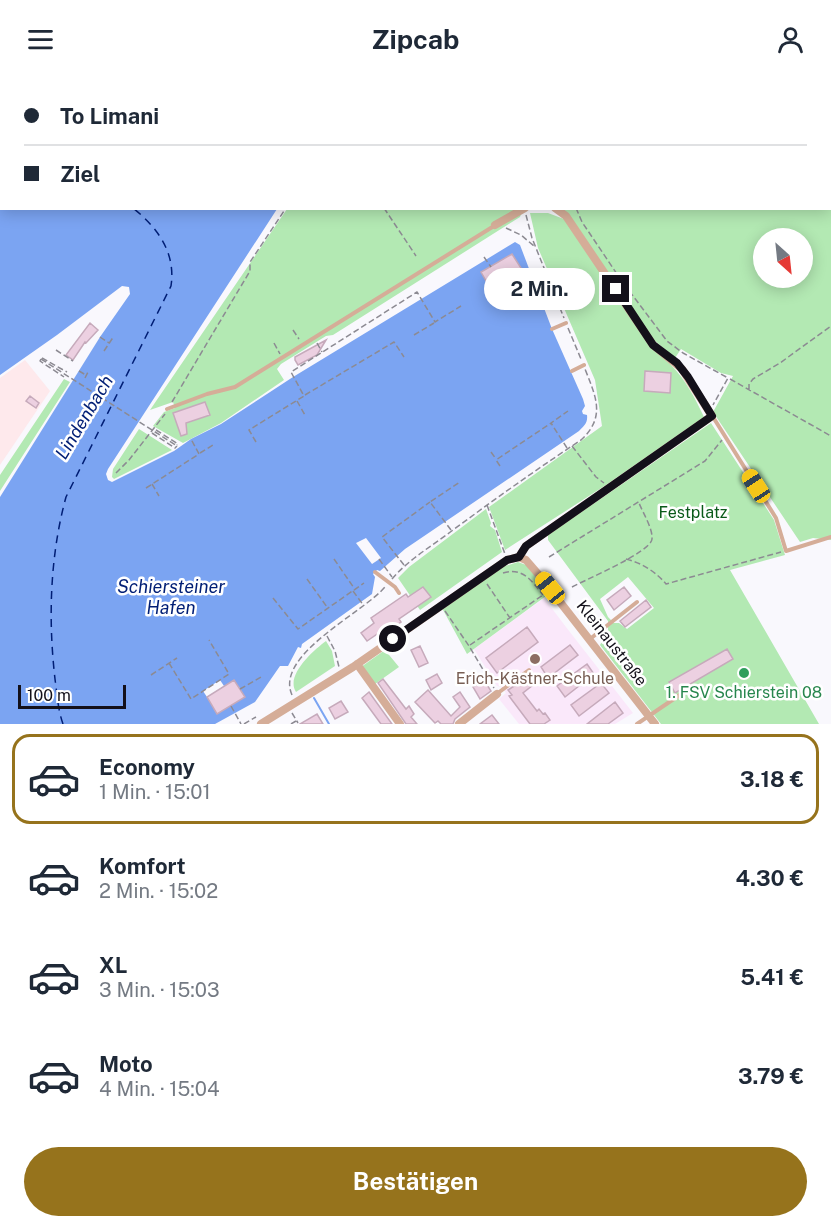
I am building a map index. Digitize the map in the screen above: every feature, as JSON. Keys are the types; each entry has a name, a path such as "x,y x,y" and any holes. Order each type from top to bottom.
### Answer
{"street":[{"path":"495,225 521,210"},
{"path":"259,720 358,666 507,560 519,557 526,546 711,414 677,363 653,345 566,216 558,210"},
{"name":"Kleinaustraße","path":"519,557 529,563 656,724"},
{"path":"358,666 400,724"},
{"path":"459,724 497,694"}],"lane":[{"path":"167,410 207,394 236,387 495,225"},
{"path":"552,330 566,323"},
{"path":"572,371 584,365"},
{"path":"711,414 776,518 786,550 831,537"},
{"path":"375,572 399,593"},
{"path":"589,639 637,602"},
{"path":"497,694 529,670"},
{"path":"637,724 690,687"}],"path":[{"path":"116,473 155,429 250,271 250,262 285,210"},
{"path":"385,210 416,256"},
{"path":"495,225 513,231 535,247 526,210"},
{"path":"577,210 589,232 660,333 683,353 831,436"},
{"path":"484,256 490,267"},
{"path":"304,396 291,372 417,292 435,322"},
{"path":"414,335 461,306"},
{"path":"749,391 749,384 753,379 780,363 831,326"},
{"path":"293,330 302,345"},
{"path":"105,351 114,336"},
{"path":"100,337 110,343"},
{"path":"314,337 323,352"},
{"path":"256,442 249,430 394,342 404,357"},
{"path":"274,343 276,348"},
{"path":"56,350 73,362"},
{"path":"41,359 43,357 67,372"},
{"path":"41,359 40,361 64,377"},
{"path":"41,359 177,446"},
{"path":"79,371 85,377 88,372"},
{"path":"711,414 728,378"},
{"path":"297,400 305,415"},
{"path":"293,696 289,681 306,650 378,596 404,565 486,504 572,446 591,430 596,420 596,406"},
{"path":"496,460 567,411"},
{"path":"551,423 567,449"},
{"path":"155,429 178,444 177,446"},
{"path":"152,433 175,448 177,446"},
{"path":"549,557 705,461 724,437"},
{"path":"191,439 199,454"},
{"path":"146,488 213,445"},
{"path":"572,446 596,477 606,485"},
{"path":"491,452 500,466"},
{"path":"404,565 382,537 460,482"},
{"path":"152,484 159,496"},
{"path":"430,502 451,531"},
{"path":"572,587 647,547 652,538 639,503"},
{"path":"486,504 505,554"},
{"path":"490,524 495,527"},
{"path":"626,559 637,562 660,577 666,584 765,558 786,550"},
{"path":"379,559 393,578"},
{"path":"334,560 365,607"},
{"path":"469,646 543,595 528,576 511,571"},
{"path":"307,579 328,608"},
{"path":"273,598 298,629 364,583"},
{"path":"486,584 510,618"},
{"path":"441,606 469,646 497,694"},
{"path":"326,635 335,651 340,675"},
{"path":"169,663 191,699 229,674 209,640"},
{"path":"151,675 177,658"},
{"path":"240,689 262,676"},
{"path":"231,706 243,724 259,720"},
{"path":"291,724 297,721 298,723"}],"shaded area":[{"path":"25,360 50,391 0,465 0,378"},
{"name":"Erich-Kästner-Schule","path":"544,598 633,713 615,724 519,724 499,699 506,693 497,686 474,649"}],"green space":[{"path":"286,210 523,210 520,217 333,335 326,336 281,364 277,369 284,380 221,423 183,443 153,426 164,412 175,408 173,402 150,410"},
{"path":"561,210 831,210 831,540 813,538 800,542 713,412 733,376 721,373 681,349 675,358 654,340"},
{"path":"530,213 548,213 564,219 676,370 694,396 704,417 606,485 505,550 489,507 602,426 595,380 538,248"},
{"path":"64,379 70,382 0,491 0,475"},
{"name":"Festplatz","path":"711,423 774,520 785,555 730,570 819,724 661,724 600,645 608,630 608,621 548,540 548,535","holes":["628,577 654,608 627,629 619,623 614,623 608,617 600,599"]},
{"path":"139,429 172,450 114,479 113,469"},
{"path":"486,509 490,526 495,530 502,552 420,610 398,578 409,567"},
{"path":"518,562 526,565 547,590 544,593 546,596 467,654 442,608 502,567"},
{"path":"326,641 332,651 335,666 296,692 294,678 297,671 308,657"},
{"path":"385,650 399,667 375,684 361,667"}],"water":[{"name":"Schiersteiner Hafen","path":"0,210 276,210 108,469 106,474 108,480 112,482 221,424 293,377 515,242 520,245 552,329 583,399 585,406 582,411 587,415 587,420 579,431 405,549 380,571 377,570 373,574 375,577 372,594 302,644 301,648 298,647 288,666 280,666 255,702 215,724 0,724 0,497 100,337 130,294 129,287 122,286 0,375"}],"pier":[{"path":"366,538 381,558 372,564 356,543"},
{"path":"220,680 224,686 207,697 203,691"}],"building":[{"path":"512,254 521,268 489,286 481,272"},
{"path":"90,323 98,330 85,342 73,360 66,355"},
{"path":"326,340 317,355 298,365 295,357"},
{"path":"645,371 671,373 670,393 644,391"},
{"path":"30,396 39,403 36,408 26,401"},
{"path":"205,402 210,415 186,423 187,434 181,436 173,413"},
{"path":"423,587 431,597 399,619 401,622 388,631 386,628 367,641 361,633 374,623 371,618 406,594 408,597"},
{"path":"624,587 631,596 614,610 607,600"},
{"path":"646,600 651,607 625,627 620,621"},
{"path":"527,627 538,642 497,673 486,658"},
{"path":"570,645 578,655 548,678 541,667"},
{"path":"420,646 428,663 419,667 411,650"},
{"path":"727,649 733,659 675,693 669,682"},
{"path":"587,664 594,674 565,697 557,686"},
{"path":"437,674 442,683 431,690 426,680"},
{"path":"531,675 537,682 523,693 537,711 539,709 543,714 545,713 550,720 544,724 530,724 509,696 512,695 508,690"},
{"path":"383,679 406,709 409,706 414,714 411,717 417,724 406,724 378,683"},
{"path":"234,680 245,697 217,714 207,697"},
{"path":"484,680 491,691 480,699 473,687"},
{"path":"601,683 609,693 579,716 571,705"},
{"path":"428,690 451,716 460,707 453,697 460,692 470,707 455,719 453,724 441,724 438,721 435,723 415,702"},
{"path":"369,692 392,724 381,724 362,698"},
{"path":"341,701 348,712 335,719 329,708"},
{"path":"615,702 623,713 608,724 587,724"},
{"path":"317,714 323,724 300,724"},
{"path":"492,715 499,724 480,724"}],"waterway":[{"name":"Lindenbach","path":"314,698 329,724"}],"ferry route":[{"path":"63,724 55,679 51,610 54,564 66,497 171,286 172,274 168,252 150,224 135,210"}],"place":[{"name":"Erich-Kästner-Schule","path":"535,659"},
{"name":"1. FSV Schierstein 08","path":"744,673"}],"route":[{"path":"393,639 507,560 519,557 520,552 526,546 712,416 682,369 653,345 616,289"}]}
